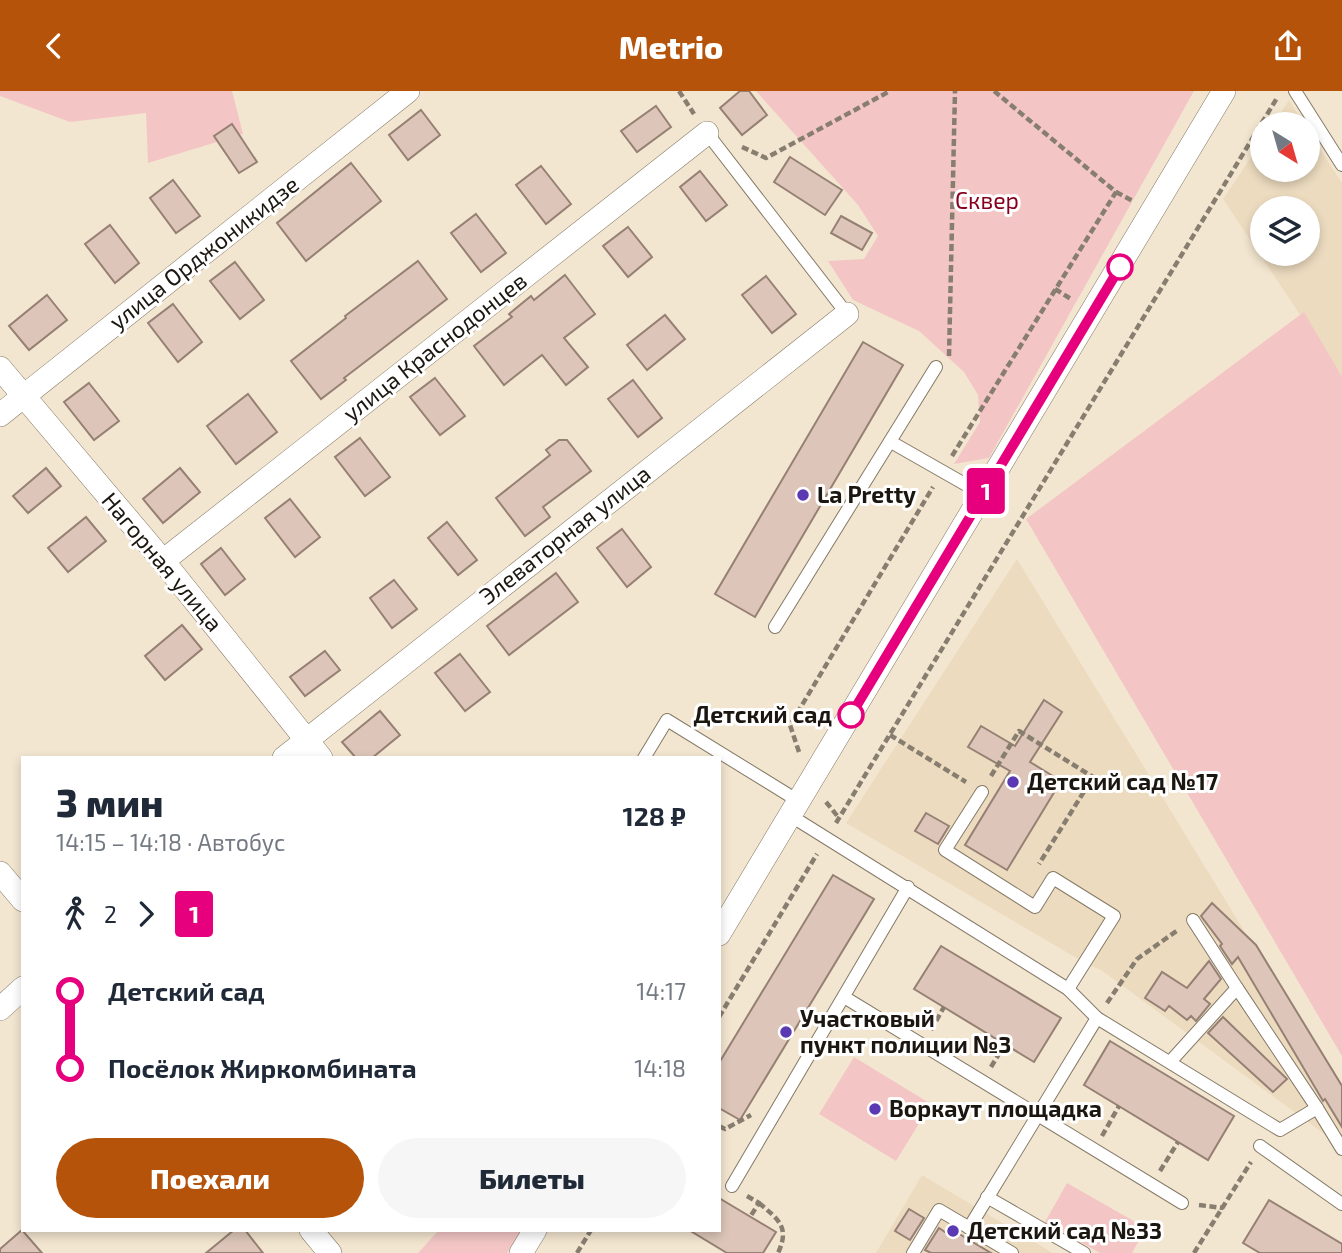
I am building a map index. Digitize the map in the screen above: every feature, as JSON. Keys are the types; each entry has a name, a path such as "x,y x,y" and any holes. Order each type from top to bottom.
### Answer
{"street":[{"name":"улица Орджоникидзе","path":"0,415 408,91"},
{"path":"721,931 1224,91"},
{"name":"улица Краснодонцев","path":"163,561 707,132"},
{"name":"Элеваторная улица","path":"286,756 847,314"},
{"name":"Нагорная улица","path":"0,368 163,561 319,756"},
{"path":"0,873 21,898"},
{"path":"0,1009 21,990"},
{"path":"313,1232 330,1253"},
{"path":"521,1253 534,1232"}],"lane":[{"path":"1296,91 1342,165"},
{"path":"707,132 847,314"},
{"path":"775,627 936,367"},
{"path":"891,442 984,495"},
{"path":"645,756 667,720 800,801 827,838 1069,989 1097,1019 1280,1130 1317,1108"},
{"path":"982,792 945,850 1035,907 1053,878 1114,916 1069,989"},
{"path":"732,1187 908,887"},
{"path":"1193,919 1342,1149"},
{"path":"1170,1062 1237,988"},
{"path":"844,997 1182,1203"},
{"path":"969,1228 1097,1019"},
{"path":"1260,1146 1342,1204"},
{"path":"987,1197 1084,1253"},
{"path":"913,1253 939,1210 1012,1253"}],"path":[{"path":"707,132 766,157 890,91"},
{"path":"936,367 950,355 955,91"},
{"path":"839,818 800,801 790,725 942,471 1116,192 994,91"},
{"path":"721,1014 1281,91"},
{"path":"890,735 982,792 1020,731 1093,777 1019,896"},
{"path":"1097,1019 1137,959 1193,919"},
{"path":"923,1045 944,1007"},
{"path":"1093,1150 1119,1106"},
{"path":"1152,1185 1178,1142"},
{"path":"1194,1253 1260,1146"},
{"path":"759,1203 780,1220 785,1238 778,1253"},
{"path":"577,1253 590,1232"}],"shaded area":[{"path":"1289,100 1296,112 1281,112"},
{"path":"1320,149 1342,183 1342,378 1268,266 1320,266 1320,196 1250,196 1250,240 1223,199 1250,159 1250,182 1320,182"},
{"name":"Детский сад №17","path":"1017,559 1342,1091 1342,1147 1101,970 846,823"},
{"name":"Детский сад №33","path":"922,1175 1053,1253 876,1253"}],"green space":[{"path":"0,91 232,91 243,134 148,163 146,113 70,122 0,96"},
{"name":"Сквер","path":"756,91 1194,91 989,458 954,464 980,422 978,395 964,372 919,331 853,300 828,261 864,259 878,236 858,205"},
{"path":"1304,312 1342,377 1342,1056 1026,519"},
{"name":"Воркаут площадка","path":"854,1057 931,1104 896,1161 819,1114"},
{"path":"1067,1183 1146,1228 1132,1253 1100,1253 1045,1222"},
{"path":"437,1232 521,1232 507,1253 418,1253"}],"building":[{"path":"740,91 749,91 767,115 742,135 720,108"},
{"path":"656,106 671,127 637,152 621,131"},
{"path":"421,110 440,135 408,160 389,135"},
{"path":"232,124 257,162 239,173 214,136"},
{"path":"790,157 842,190 825,215 774,182"},
{"path":"351,163 381,201 306,261 277,223"},
{"path":"541,166 571,204 546,224 516,185"},
{"path":"700,171 727,205 706,221 680,187"},
{"path":"173,180 200,216 176,233 150,198"},
{"path":"476,214 506,253 481,272 451,233"},
{"path":"841,216 872,233 862,250 831,233"},
{"path":"110,225 139,263 115,283 85,244"},
{"path":"628,227 652,257 628,277 603,246"},
{"path":"418,261 447,299 344,378 346,380 321,399 291,361"},
{"path":"235,262 264,300 240,319 210,281"},
{"path":"565,275 595,314 564,338 588,367 566,385 542,355 504,385 474,346 512,317 509,314 531,296 534,300"},
{"path":"766,276 796,314 772,333 742,295"},
{"path":"47,295 67,320 29,350 9,326"},
{"path":"173,304 202,342 178,362 148,323"},
{"path":"665,315 685,339 647,370 627,345"},
{"path":"863,342 903,365 755,617 715,594"},
{"path":"435,378 465,416 440,435 410,397"},
{"path":"633,380 662,418 638,437 608,399"},
{"path":"89,383 119,421 94,440 64,402"},
{"path":"248,394 277,432 236,464 207,426"},
{"path":"360,438 390,477 365,496 335,457"},
{"path":"559,440 567,440 591,471 543,507 550,517 525,536 496,498 550,455 546,450"},
{"path":"46,468 61,486 28,513 13,496"},
{"path":"180,468 200,492 163,523 143,499"},
{"path":"290,499 320,537 295,557 265,518"},
{"path":"86,517 106,541 68,572 48,548"},
{"path":"447,522 477,560 458,575 428,538"},
{"path":"622,529 651,567 627,587 597,548"},
{"path":"221,548 245,579 225,595 201,564"},
{"path":"556,573 578,602 509,655 487,626"},
{"path":"394,580 417,609 392,628 370,598"},
{"path":"182,625 202,649 165,680 145,656"},
{"path":"325,651 340,670 305,696 290,677"},
{"path":"460,654 490,692 465,711 435,673"},
{"path":"1044,700 1062,712 1030,762 1061,781 1007,870 965,845 1010,771 968,747 981,726 1015,746"},
{"path":"380,711 400,735 374,756 354,756 342,742"},
{"path":"926,813 949,826 938,844 915,831"},
{"path":"833,875 874,899 740,1120 721,1109 721,1060"},
{"path":"1212,903 1256,945 1342,1086 1342,1127 1325,1099 1323,1101 1238,957 1232,964 1220,946 1222,944 1201,916"},
{"path":"941,946 1061,1018 1034,1062 914,989"},
{"path":"1209,961 1221,979 1204,999 1210,1004 1196,1021 1191,1016 1187,1020 1169,1006 1165,1011 1145,998 1162,972 1187,988"},
{"path":"1223,1017 1287,1079 1273,1092 1208,1033"},
{"path":"1110,1041 1234,1116 1208,1160 1084,1085"},
{"path":"721,1199 776,1232 763,1253 727,1253 692,1232 721,1232"},
{"path":"1269,1200 1342,1244 1342,1253 1260,1253 1243,1243"},
{"path":"909,1209 924,1218 910,1240 895,1231"},
{"path":"939,1228 948,1234 951,1229 991,1253 931,1253 925,1250"},
{"path":"21,1231 42,1253 0,1253 0,1249"},
{"path":"232,1232 247,1232 263,1253 206,1253"}],"bus line":[{"name":"1","path":"851,715 1120,267"}],"place":[{"name":"La Pretty","path":"803,495"},
{"name":"Детский сад","path":"851,715"},
{"name":"Детский сад №17","path":"1013,782"},
{"name":"Участковый пункт полиции №3","path":"786,1032"},
{"name":"Воркаут площадка","path":"875,1109"},
{"name":"Детский сад №33","path":"953,1231"}]}
